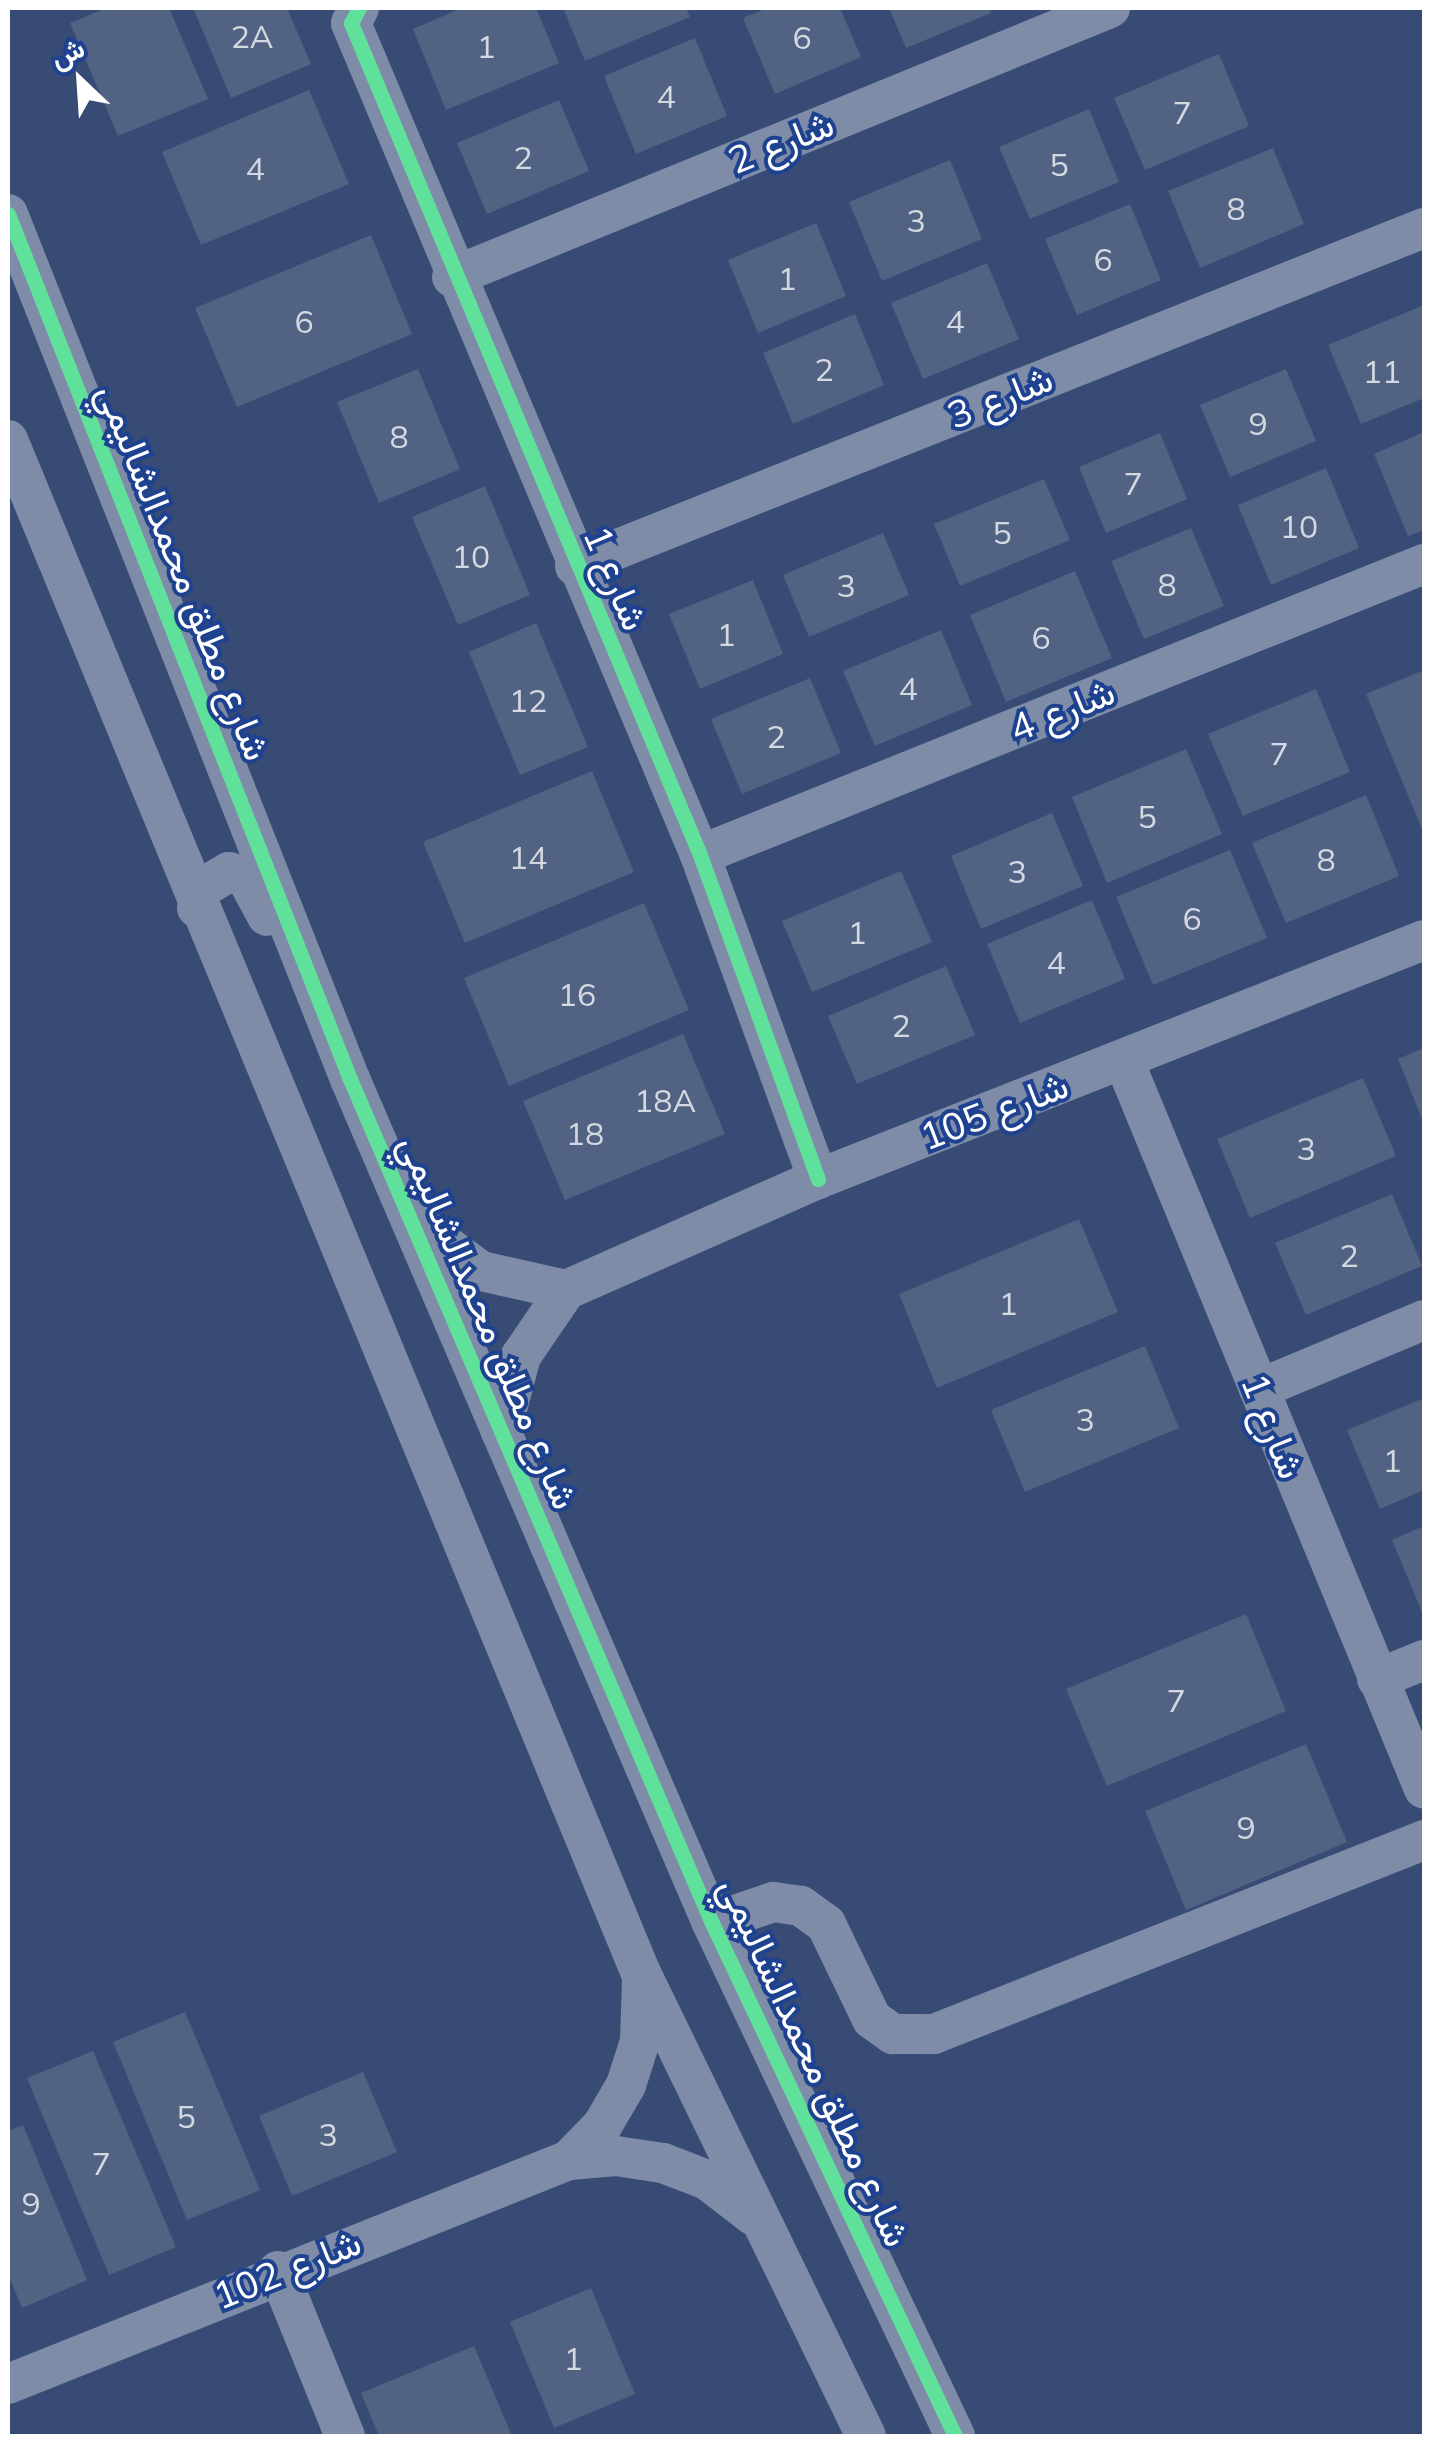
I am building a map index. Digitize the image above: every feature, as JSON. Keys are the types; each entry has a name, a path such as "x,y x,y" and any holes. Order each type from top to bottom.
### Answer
{"street":[{"name":"شارع 1","path":"359,8 351,22 452,277 700,856 818,1179"},
{"name":"شارع 2","path":"452,277 1110,8"},
{"name":"شارع مطلق محمدالشاليمي","path":"8,214 350,1079 500,1432 712,1923 955,2436"},
{"name":"شارع 3","path":"575,566 1424,228"},
{"path":"8,440 196,908 640,1971 866,2436"},
{"name":"شارع 4","path":"700,856 1424,564"},
{"path":"196,908 202,888 216,875 246,877 325,1052 350,1079"},
{"name":"شارع 105","path":"566,1290 818,1179 1424,940"},
{"name":"شارع 1","path":"1124,1061 1424,1790"},
{"path":"411,1219 481,1270 566,1290 522,1356 500,1432"},
{"path":"1258,1390 1424,1320"},
{"path":"1378,1679 1424,1660"},
{"path":"712,1923 773,1902 801,1906 826,1924 872,2019 893,2034 934,2034 1424,1840"},
{"name":"شارع 102","path":"569,2160 602,2126 626,2086 640,2042 640,1971"},
{"name":"شارع 102","path":"8,2384 278,2271 569,2160 616,2156 663,2163 707,2180 759,2220"},
{"path":"278,2271 345,2436"}],"building":[{"path":"107,8 169,8 208,99 118,136 70,23"},
{"path":"193,8 287,8 311,64 231,98"},
{"path":"462,8 536,8 559,63 446,110 413,29"},
{"path":"563,8 686,8 690,17 585,61"},
{"path":"768,8 840,8 861,57 775,94 743,18"},
{"path":"889,8 988,8 991,13 906,48"},
{"path":"695,38 727,116 636,154 604,76"},
{"path":"1219,54 1249,126 1145,170 1114,98"},
{"path":"309,90 349,184 201,245 162,152"},
{"path":"559,100 589,171 487,214 457,143"},
{"path":"1089,109 1119,182 1030,219 999,147"},
{"path":"1273,148 1304,224 1200,268 1168,191"},
{"path":"950,160 982,239 882,281 849,202"},
{"path":"1130,204 1161,280 1077,315 1045,239"},
{"path":"816,223 846,296 758,333 728,260"},
{"path":"371,235 412,334 237,407 195,308"},
{"path":"987,263 1019,339 923,379 891,303"},
{"path":"1424,305 1424,398 1361,424 1328,345"},
{"path":"855,314 884,385 793,424 763,353"},
{"path":"418,369 460,469 379,503 337,402"},
{"path":"1286,369 1316,441 1230,477 1200,405"},
{"path":"1424,432 1424,530 1408,536 1374,454"},
{"path":"1160,433 1187,499 1106,533 1079,467"},
{"path":"1326,468 1359,548 1271,585 1238,505"},
{"path":"1044,479 1070,540 960,586 934,524"},
{"path":"485,486 530,595 458,625 412,517"},
{"path":"1191,528 1224,606 1144,639 1111,561"},
{"path":"883,533 909,595 809,637 783,575"},
{"path":"1075,571 1112,658 1006,702 970,615"},
{"path":"753,580 783,654 700,689 669,614"},
{"path":"536,623 588,747 520,775 469,652"},
{"path":"941,630 972,705 875,746 843,671"},
{"path":"1424,670 1424,834 1366,694"},
{"path":"810,678 841,753 742,794 711,719"},
{"path":"1316,689 1350,772 1243,816 1208,734"},
{"path":"1186,749 1222,834 1107,883 1072,797"},
{"path":"592,771 634,872 465,943 423,842"},
{"path":"1366,795 1399,876 1286,923 1252,843"},
{"path":"1052,813 1083,886 981,929 951,856"},
{"path":"1230,850 1267,938 1153,985 1116,897"},
{"path":"901,871 932,942 812,992 782,921"},
{"path":"1092,900 1125,979 1020,1023 987,944"},
{"path":"644,903 689,1010 509,1086 464,978"},
{"path":"946,966 975,1035 857,1084 828,1016"},
{"path":"683,1034 725,1134 565,1200 523,1101"},
{"path":"1424,1048 1424,1124 1398,1059"},
{"path":"1363,1078 1396,1156 1250,1218 1217,1139"},
{"path":"1392,1194 1422,1266 1306,1315 1275,1243"},
{"path":"1079,1219 1118,1312 937,1388 899,1294"},
{"path":"1145,1346 1179,1428 1025,1492 991,1410"},
{"path":"1424,1398 1424,1490 1380,1509 1347,1430"},
{"path":"1424,1526 1424,1617 1392,1540"},
{"path":"1246,1614 1286,1711 1107,1786 1066,1689"},
{"path":"1306,1744 1347,1842 1186,1910 1145,1811"},
{"path":"185,2012 260,2190 187,2220 113,2042"},
{"path":"93,2051 176,2247 109,2275 27,2078"},
{"path":"363,2072 397,2152 292,2196 259,2116"},
{"path":"23,2125 87,2280 22,2308 8,2274 8,2131"},
{"path":"591,2288 635,2394 554,2428 510,2322"},
{"path":"474,2346 512,2436 379,2436 361,2393"}],"cycle path":[{"path":"359,8 351,23 700,855 818,1179"},
{"path":"8,214 350,1079 712,1923 955,2436"}]}
